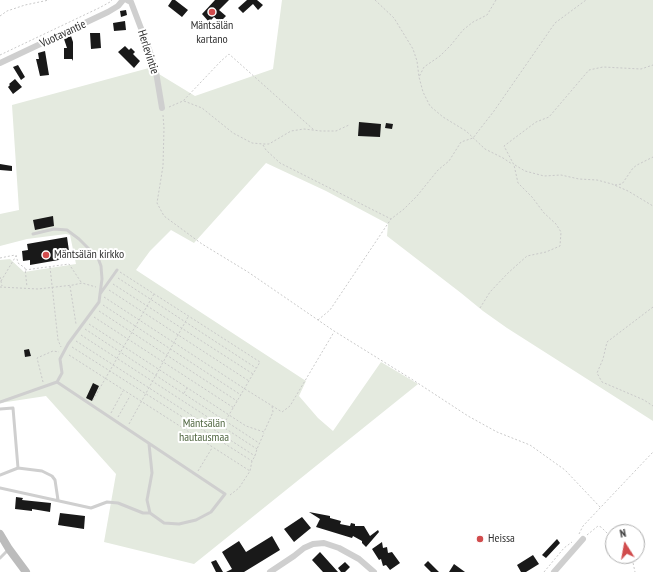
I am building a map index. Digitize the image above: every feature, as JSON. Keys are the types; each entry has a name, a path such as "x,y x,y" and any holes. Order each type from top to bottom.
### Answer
{"main road":[{"path":"0,534 26,572"}],"street":[{"name":"Vuotavantie","path":"0,63 108,12 118,6 123,0"},
{"name":"Herlevintie","path":"126,0 131,2 150,52 156,72 162,108"},
{"path":"554,572 578,541"},
{"path":"270,572 304,548 313,544 324,543 339,548 359,559 374,572"}],"lane":[{"path":"0,402 57,382 62,373 60,360 68,344 100,302 102,279 101,266 98,258 79,239 67,230 54,229 33,234"},
{"path":"100,294 106,288 117,270"},
{"path":"0,488 91,508 107,502 118,503 143,513 150,513 164,523 179,524 196,520 211,512 225,494 57,382"},
{"path":"0,409 14,408 18,468"},
{"path":"149,444 152,473 147,500 150,513"},
{"path":"0,475 18,468 42,472 52,476 57,487 58,500"},
{"path":"0,558 9,549"}],"path":[{"path":"0,16 7,11 25,5 49,0"},
{"path":"0,55 99,8 112,0"},
{"path":"375,0 394,18 413,49 417,60 423,92 430,106 443,117 466,131 485,149 525,171 544,176 561,175 597,180 617,185 622,184 633,168 646,159 653,157"},
{"path":"419,77 424,67 440,56 463,30 473,22 487,15 496,0"},
{"path":"318,320 330,310 391,219 404,209 417,196 438,170 449,161 461,142 473,138 494,111 555,23 586,0"},
{"path":"314,130 229,54 184,101 171,107 162,108 164,128 163,166 157,203 164,216 202,244 248,272 334,331 479,422 497,432 530,445 564,470 600,507"},
{"path":"480,308 490,292 527,256 546,252 560,246 561,232 556,224 532,197 518,184 514,165 504,146 536,122 549,117 556,111 576,85 590,70 603,67 641,69 653,65"},
{"path":"184,101 202,108 233,133 252,143 269,144 291,131 304,129 336,131 349,125"},
{"path":"263,144 266,150 280,163 391,219"},
{"path":"612,184 628,191 653,206"},
{"path":"0,258 16,255"},
{"path":"16,255 18,263 25,268 27,288"},
{"path":"1,281 16,255"},
{"path":"25,270 69,264 82,283"},
{"path":"50,267 58,340 64,352"},
{"path":"117,270 260,362 226,420"},
{"path":"114,275 256,368"},
{"path":"0,277 1,287 38,289 82,283 96,286 100,294 282,412 290,406 334,331"},
{"path":"109,282 253,374"},
{"path":"70,285 77,332 256,449"},
{"path":"106,288 249,381"},
{"path":"91,404 154,294"},
{"path":"100,302 241,395"},
{"path":"653,306 607,342 603,359 597,373 602,382 644,400 653,406"},
{"path":"95,309 238,401"},
{"path":"90,314 234,408"},
{"path":"126,428 188,316"},
{"path":"85,321 246,426 264,432"},
{"path":"82,326 260,442"},
{"path":"72,339 255,456"},
{"path":"68,344 252,461"},
{"path":"44,386 37,358 53,351 64,352 250,471"},
{"path":"184,393 187,387"},
{"path":"109,417 124,390"},
{"path":"116,421 131,395"},
{"path":"225,494 230,495 239,488 250,471 256,449 273,412 272,405"},
{"path":"196,475 212,447"},
{"path":"578,541 577,537 583,526 653,452"},
{"path":"544,572 564,548 578,541 598,526 605,532"}],"green space":[{"name":"Mäntsälän hautausmaa","path":"282,0 653,0 653,421 507,328 483,311 387,236 388,224 326,191 266,163 194,243 171,230 150,251 136,270 306,381 299,396 318,418 333,431 381,362 418,384 194,564 104,542 116,474 46,396 0,403 0,260 10,259 24,272 76,264 70,235 66,234 27,239 0,246 0,214 19,210 12,105 149,68 195,96 273,69"}],"building":[{"path":"172,0 175,0 188,10 182,17 168,6"},
{"name":"Mäntsälän kartano","path":"215,0 229,0 219,10 226,16 220,22 214,17 209,22 202,14"},
{"path":"247,0 257,0 263,5 258,10 253,4 243,13 238,8"},
{"path":"126,10 127,15 121,17 120,11"},
{"path":"125,21 126,30 114,31 113,23"},
{"path":"90,33 100,33 101,48 91,49"},
{"path":"71,36 73,42 73,61 72,59 64,59 64,48 67,48 64,39"},
{"path":"125,46 129,50 131,48 135,52 133,54 140,61 134,68 118,52"},
{"path":"45,51 49,75 40,76 36,59 39,59 38,53"},
{"path":"18,65 25,77 21,80 13,67"},
{"path":"15,79 22,87 13,94 8,87 10,85 9,84"},
{"path":"359,122 381,124 380,137 358,136"},
{"path":"386,123 393,124 392,129 385,128"},
{"path":"0,164 12,166 12,171 0,170"},
{"path":"53,216 54,226 35,230 33,220"},
{"name":"Mäntsälän kirkko","path":"67,237 70,258 30,265 30,260 23,261 22,251 28,250 27,244"},
{"path":"29,349 31,356 25,357 24,350"},
{"path":"93,383 99,386 92,401 86,398"},
{"path":"16,497 23,498 22,500 51,503 50,512 32,509 32,511 15,509"},
{"path":"309,512 330,516 330,518 341,521 340,524 350,526 351,523 355,524 355,526 364,526 370,536 378,530 379,532 366,547 362,541 353,536 352,538 316,527 320,519"},
{"path":"60,513 85,516 84,529 58,525"},
{"path":"302,517 311,528 294,542 284,529"},
{"path":"272,536 280,550 244,572 226,572 232,569 222,552 239,541 246,552"},
{"path":"557,539 560,543 546,558 542,555"},
{"path":"382,542 383,548 387,547 388,553 392,552 400,563 390,570 386,565 383,566 381,559 379,560 372,549"},
{"path":"320,552 338,572 323,572 312,560"},
{"path":"533,555 539,564 526,572 521,572 517,565"},
{"path":"216,560 223,572 216,572 211,562"},
{"path":"428,561 439,572 431,572 424,565"},
{"path":"345,562 350,567 345,572 341,572 338,568"},
{"path":"454,564 465,572 449,572"}],"place":[{"name":"Mäntsälän kartano","path":"212,12"},
{"name":"Mäntsälän kirkko","path":"46,255"},
{"name":"Heissa","path":"480,539"}]}
